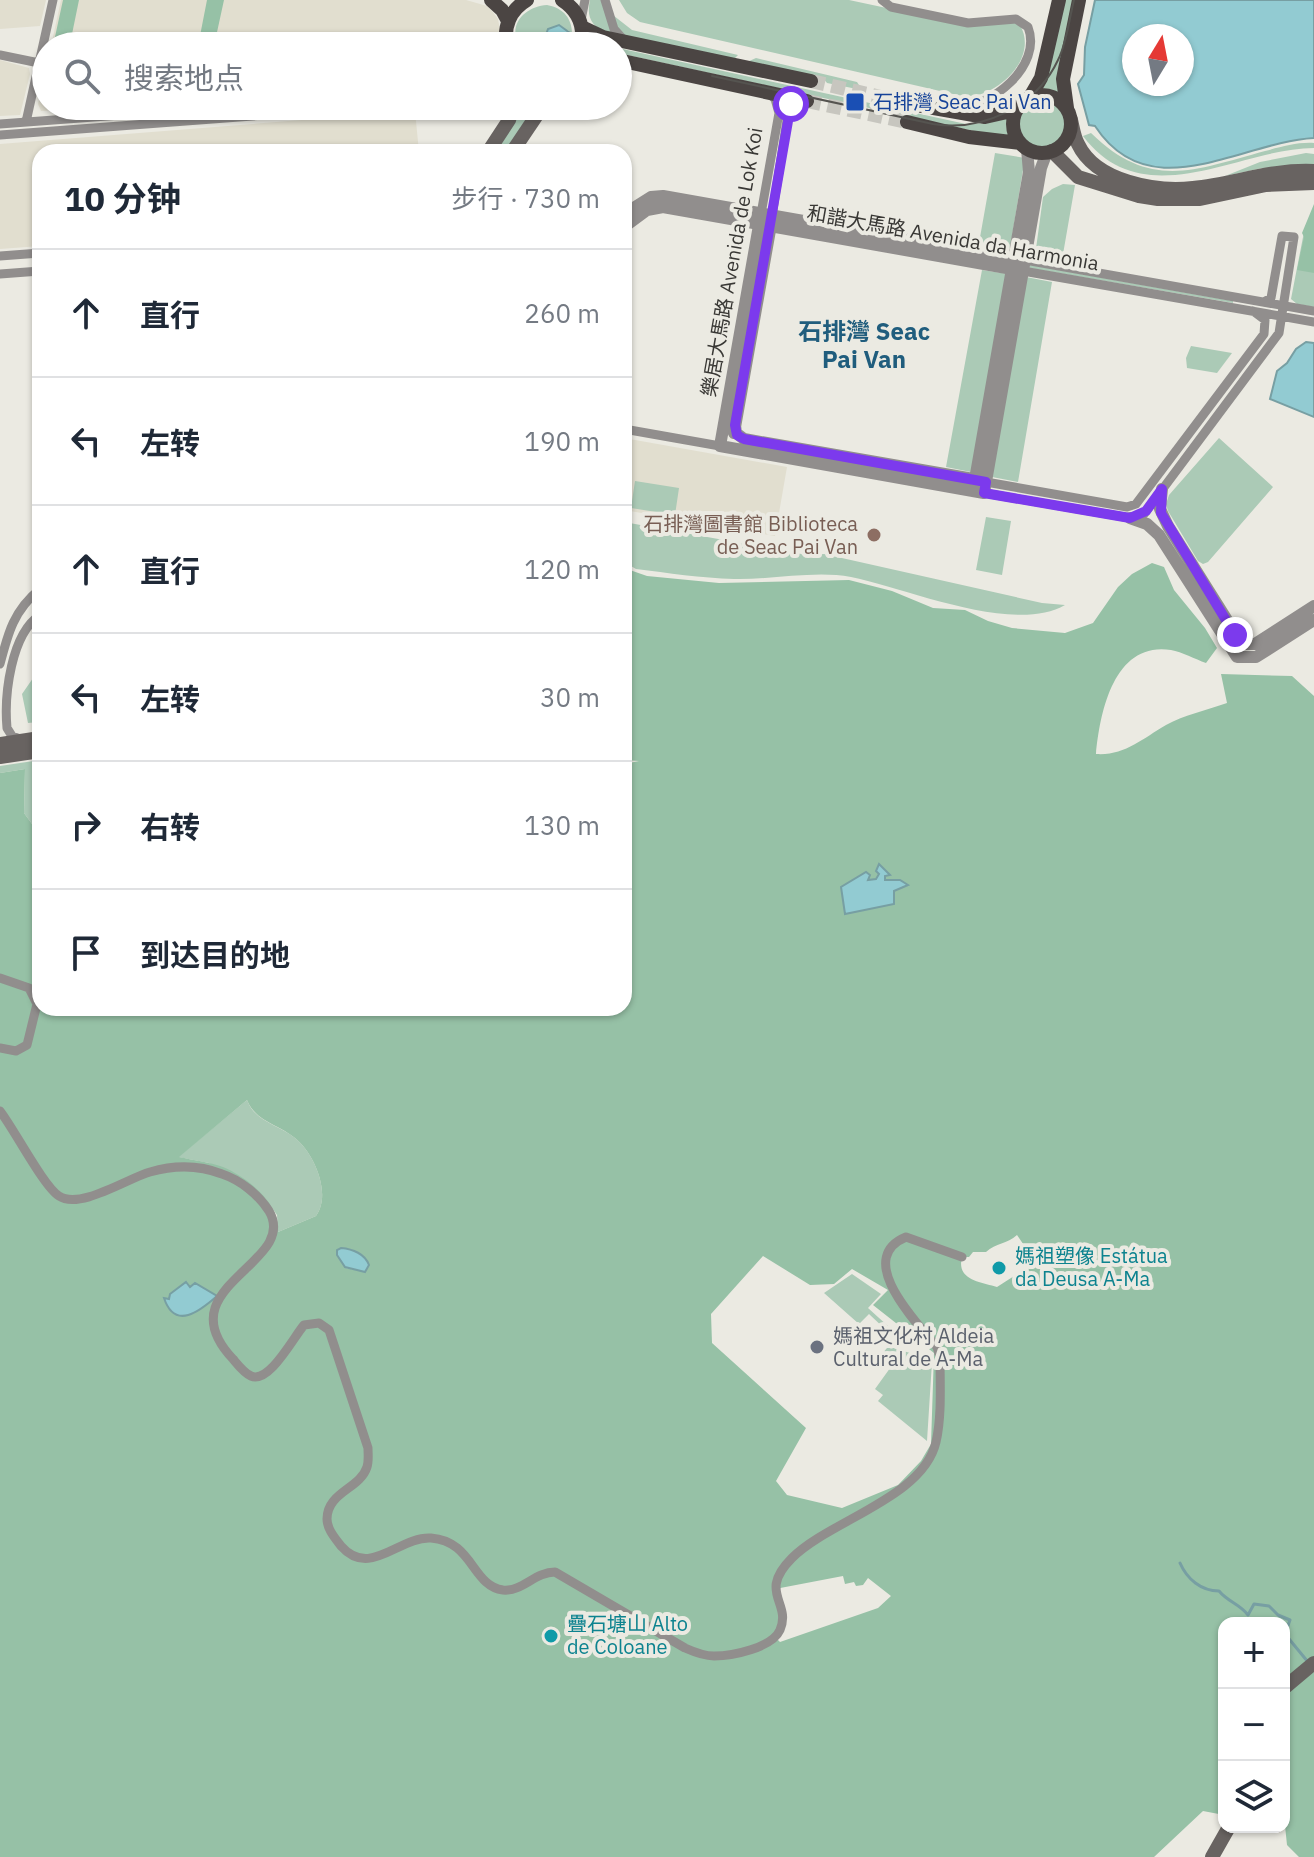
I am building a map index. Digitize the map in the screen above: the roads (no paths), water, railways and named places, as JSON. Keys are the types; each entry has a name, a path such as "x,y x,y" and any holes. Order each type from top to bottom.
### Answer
{"main road":[{"path":"491,0 508,21"},
{"path":"507,32 513,12 527,0"},
{"path":"562,0 592,32"},
{"path":"911,104 985,117 1016,110 1030,97 1041,78 1059,0"},
{"path":"1079,0 1063,79 1077,143 1105,170 1142,185 1166,189 1193,188 1278,172 1314,171"},
{"path":"582,24 582,32"},
{"path":"632,43 811,81"},
{"path":"632,63 804,100"},
{"path":"1030,97 1055,97 1069,114 1069,136 1059,148 1049,152"},
{"path":"1016,110 1013,124 1024,146"},
{"path":"493,144 509,120"},
{"path":"517,144 534,120"},
{"path":"907,122 1049,152 1078,177 1158,199 1200,199 1266,185 1314,183"},
{"path":"0,744 32,739"},
{"path":"0,757 32,752"},
{"path":"1290,1683 1314,1663"},
{"path":"1212,1857 1226,1833"}],"street":[{"path":"46,32 53,0"},
{"path":"582,24 585,0"},
{"path":"605,0 617,32"},
{"path":"882,0 891,7 968,23 1016,19 1028,27 1030,44 1023,63 1007,87 986,101 971,106 934,108"},
{"path":"0,55 32,62"},
{"name":"樂居大馬路 Avenida de Lok Koi","path":"726,447 735,425 779,113 775,99 765,92"},
{"path":"26,122 32,95"},
{"name":"樂居大馬路 Avenida de Lok Koi","path":"726,447 789,108 791,104 804,100"},
{"path":"0,124 53,120"},
{"path":"0,135 199,120"},
{"path":"979,486 1018,265 1030,164 1024,146"},
{"path":"1018,265 1041,168 1049,152"},
{"name":"和諧大馬路 Avenida da Harmonia","path":"632,209 651,197 663,196 766,220"},
{"name":"和諧大馬路 Avenida da Harmonia","path":"632,221 647,210 663,207 766,220 1314,322"},
{"path":"1264,302 1271,298 1282,236 1294,237 1279,333"},
{"path":"0,256 32,254"},
{"name":"和諧大馬路 Avenida da Harmonia","path":"1018,265 1314,311"},
{"path":"0,274 32,272"},
{"path":"632,430 1127,507 1142,499 1264,334 1265,320 1253,311"},
{"path":"1130,518 1146,511 1279,333 1290,324 1302,320"},
{"path":"735,425 737,435 744,439 979,486 1147,524 1159,535 1237,657 1256,657 1314,620"},
{"path":"1162,489 1160,509 1168,526 1242,644 1255,644 1314,606"},
{"path":"0,664 15,616 32,596"},
{"path":"32,623 22,634 8,695 7,728 12,736 32,739"},
{"path":"0,978 29,988 32,994"},
{"path":"0,1048 16,1051 27,1045 34,1016"},
{"path":"0,1111 51,1189 66,1200 83,1199 148,1172 188,1167 229,1176 246,1186 268,1210 275,1227 271,1242 220,1295 214,1314 214,1329 225,1350 246,1373 256,1377 267,1374 304,1325 319,1323 329,1330 368,1448 367,1467 334,1499 327,1516 332,1534 351,1555 375,1559 426,1538 441,1540 466,1554 486,1583 495,1588 514,1590 542,1574 561,1574 699,1654 730,1654 761,1645 775,1637 782,1623 774,1589 785,1565 804,1546 903,1487 931,1455 937,1438 940,1357 937,1347 894,1295 886,1269 890,1251 906,1237 962,1257"}],"water":[{"path":"1095,0 1314,0 1314,138 1197,165 1169,168 1142,164 1117,151 1095,126 1089,125 1078,84 1084,75 1085,47"},
{"path":"559,25 569,32 547,32"},
{"path":"1306,342 1314,343 1314,417 1270,399 1277,371"},
{"path":"879,864 890,875 885,876 885,880 900,880 908,885 894,891 894,904 845,914 841,887 866,872 870,875 868,880 876,879"},
{"path":"341,1248 365,1258 369,1265 365,1272 345,1267 337,1255 337,1250"},
{"path":"186,1282 190,1287 195,1283 217,1296 196,1312 181,1316 169,1308 164,1298 169,1299 170,1294"}],"waterway":[{"path":"1180,1563 1195,1583 1219,1591 1248,1615 1254,1604 1269,1606 1278,1615 1290,1620 1285,1634 1308,1662"}],"tunnel":[{"path":"811,81 911,104"},
{"path":"807,101 907,122"}],"tram line":[{"path":"712,76 933,124 970,124 1006,113 1022,103 1048,77 1064,46 1074,0"}],"place":[{"name":"石排灣 Seac Pai Van","path":"855,102"},
{"name":"石排灣圖書館 Biblioteca de Seac Pai Van","path":"874,535"},
{"name":"媽祖塑像 Estátua da Deusa A-Ma","path":"999,1268"},
{"name":"媽祖文化村 Aldeia Cultural de A-Ma","path":"817,1347"},
{"name":"疊石塘山 Alto de Coloane","path":"551,1636"}],"district":[{"name":"石排灣 Seac Pai Van","path":"864,346"}]}
